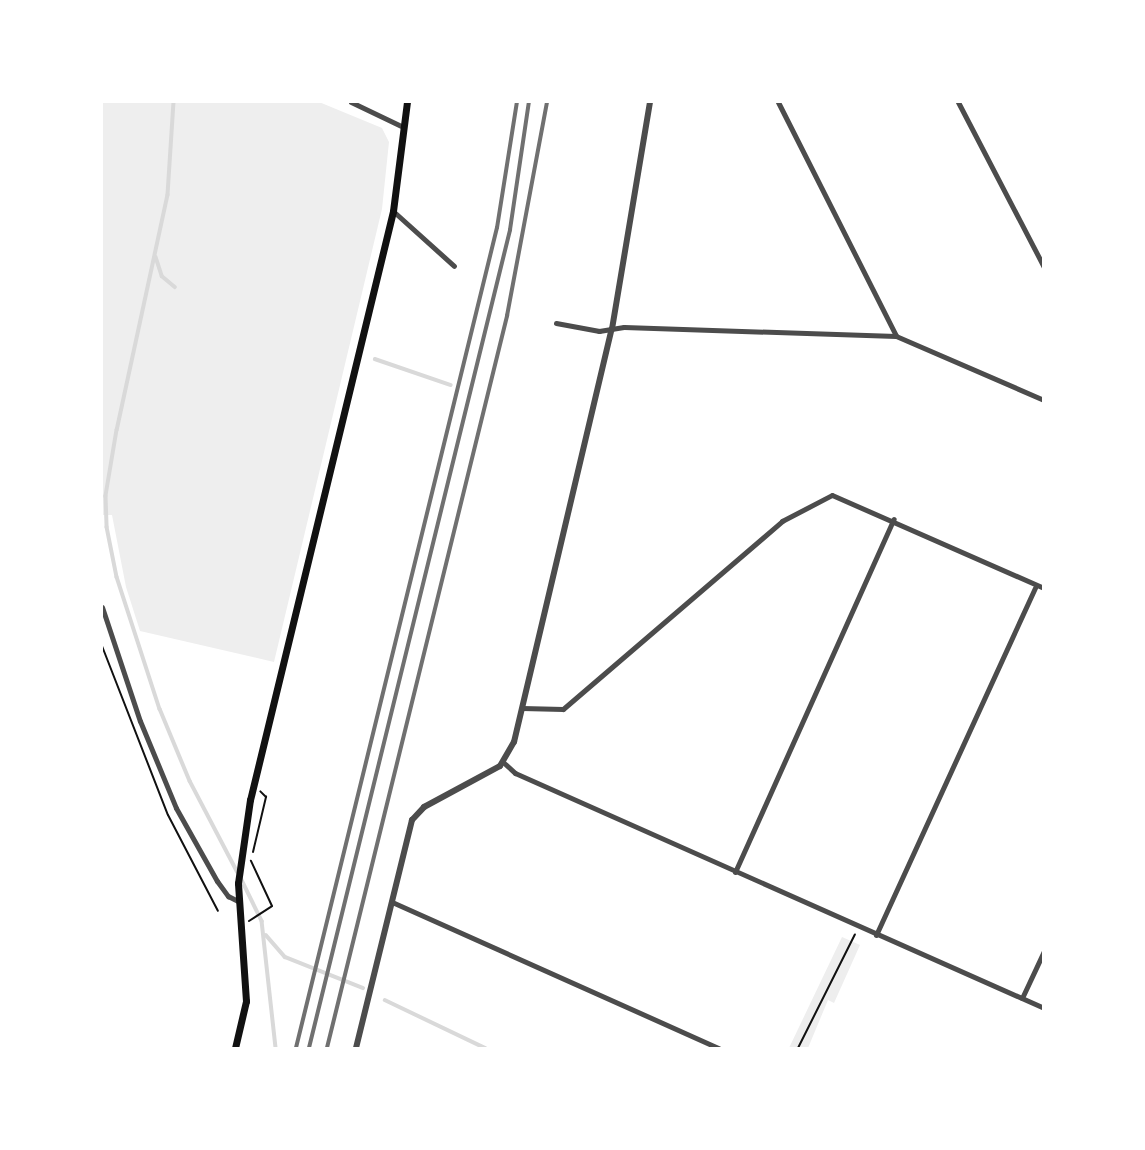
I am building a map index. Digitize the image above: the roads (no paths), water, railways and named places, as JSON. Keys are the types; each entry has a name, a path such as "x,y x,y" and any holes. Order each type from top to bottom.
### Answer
{"main road":[{"path":"235,1048 247,991 238,883 254,779 393,211 401,126 407,102"}],"street":[{"path":"351,102 401,126"},
{"path":"356,1048 407,834 418,812 504,763 522,708 612,330 650,102"},
{"path":"778,102 896,337"},
{"path":"958,102 1044,267"},
{"path":"393,211 454,266"},
{"path":"556,323 612,330 896,337 1044,400"},
{"path":"522,708 563,709 782,521 832,495 894,519 1035,588 1044,588"},
{"path":"735,872 894,519"},
{"path":"876,934 1035,588"},
{"path":"102,607 140,721 176,808 217,881 228,896 238,901"},
{"path":"504,763 514,773 1044,1008"},
{"path":"392,902 719,1048"},
{"path":"1022,998 1044,951"}],"waterway":[{"path":"174,102 168,195 117,430 106,496 107,527 117,577 160,709 190,781 237,871"},
{"path":"156,257 162,276 175,287"},
{"path":"375,359 451,385"},
{"path":"241,878 262,921 276,1048"},
{"path":"266,935 285,957 363,988"},
{"path":"385,1000 485,1048"}],"railway":[{"path":"296,1048 497,228 517,102"},
{"path":"309,1048 510,230 529,102"},
{"path":"327,1048 507,316 547,102"}]}
